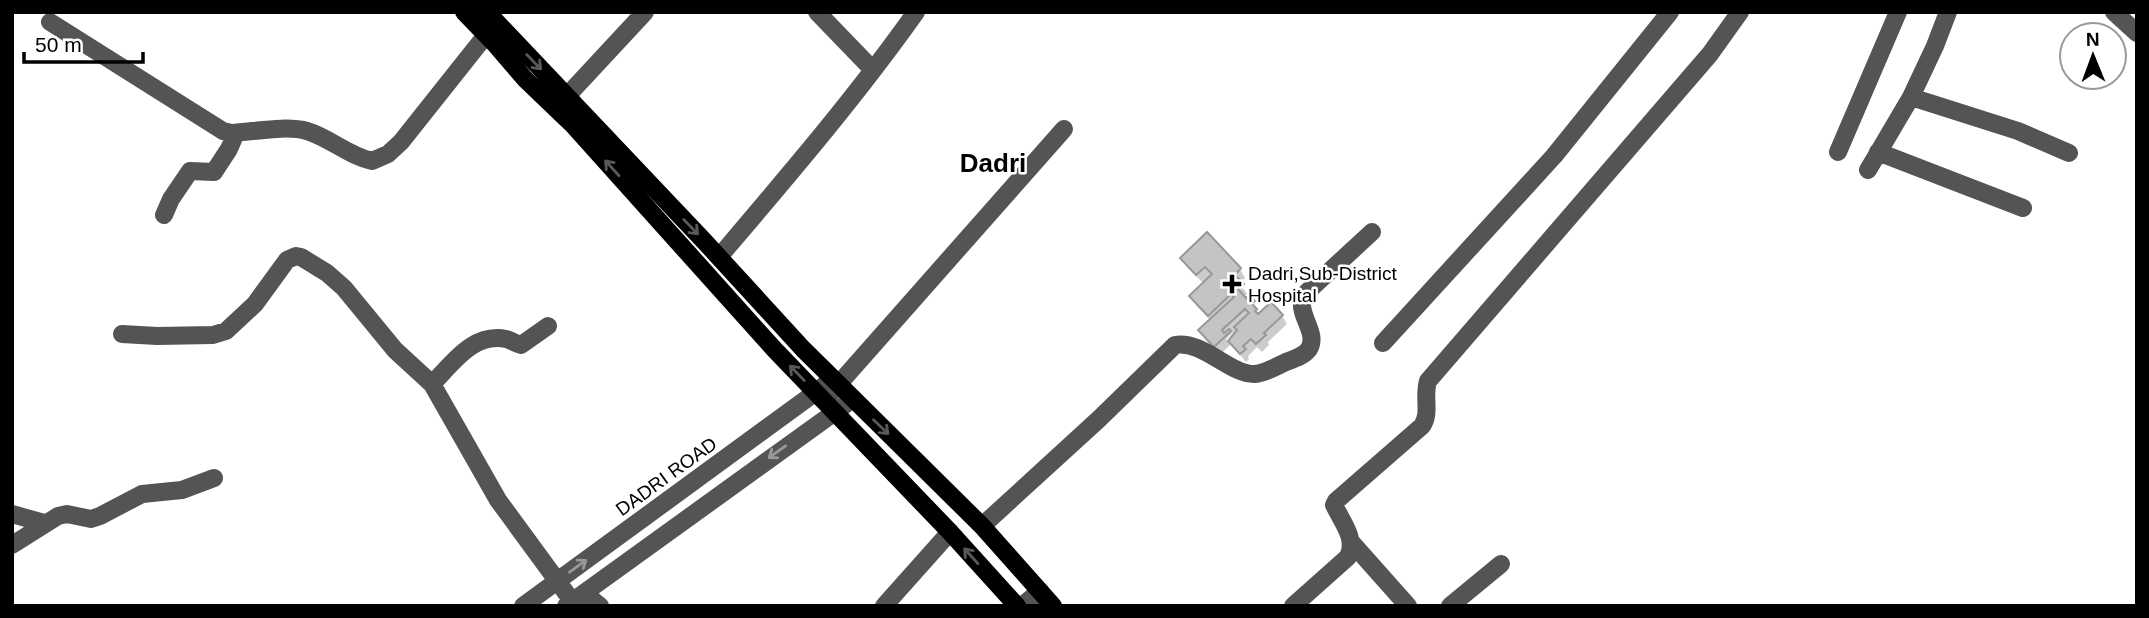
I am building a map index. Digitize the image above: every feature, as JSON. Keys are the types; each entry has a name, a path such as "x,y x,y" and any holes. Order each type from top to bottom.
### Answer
{"main road":[{"path":"464,12 525,79 573,125 765,339 1020,606"},
{"path":"487,12 803,349 982,526 1053,606"}],"street":[{"path":"566,97 645,12"},
{"path":"817,12 873,70"},
{"path":"719,257 817,142 915,12"},
{"path":"1383,343 1553,156 1670,12"},
{"path":"1408,606 1352,543 1334,505 1336,501 1422,426 1426,420 1428,381 1710,54 1740,12"},
{"path":"1838,152 1898,12"},
{"path":"1868,170 1911,97 1948,12"},
{"path":"2114,12 2137,33"},
{"path":"50,22 223,131 306,131 366,160 380,159 401,142 486,35"},
{"path":"1911,97 2018,131 2069,153"},
{"name":"DADRI ROAD","path":"574,600 780,449 825,401 836,382 1065,129"},
{"path":"164,215 171,199 190,171 214,172 236,133"},
{"path":"1878,152 2023,208"},
{"path":"982,526 1175,345 1188,344 1254,374 1308,351 1311,336 1302,301 1307,292 1372,232"},
{"path":"122,334 213,335 226,331 255,304 287,260 301,257 327,273 344,288 388,343 432,384 498,500 556,582 574,600 600,606"},
{"path":"432,384 477,342 502,338 521,345 548,326"},
{"name":"DADRI ROAD","path":"523,606 825,401 853,399"},
{"path":"12,545 44,523 67,513 91,519 142,494 182,490 214,478"},
{"path":"12,514 44,523"},
{"path":"884,606 950,532"},
{"path":"1293,606 1348,557 1352,543"},
{"path":"1450,606 1502,564"},
{"path":"1020,606 1040,590"}],"building":[{"path":"1207,232 1241,268 1235,275 1244,284 1238,289 1246,298 1249,295 1255,301 1252,304 1257,309 1255,311 1258,314 1271,302 1283,315 1256,344 1251,339 1243,346 1246,349 1240,354 1228,341 1237,330 1234,327 1249,313 1245,309 1222,330 1224,333 1229,329 1231,331 1214,347 1198,330 1234,297 1231,294 1208,316 1189,296 1212,274 1205,267 1196,275 1180,258"}],"place":[{"name":"Dadri,Sub-District Hospital","path":"1232,284"}],"district":[{"name":"Dadri","path":"993,163"}]}
